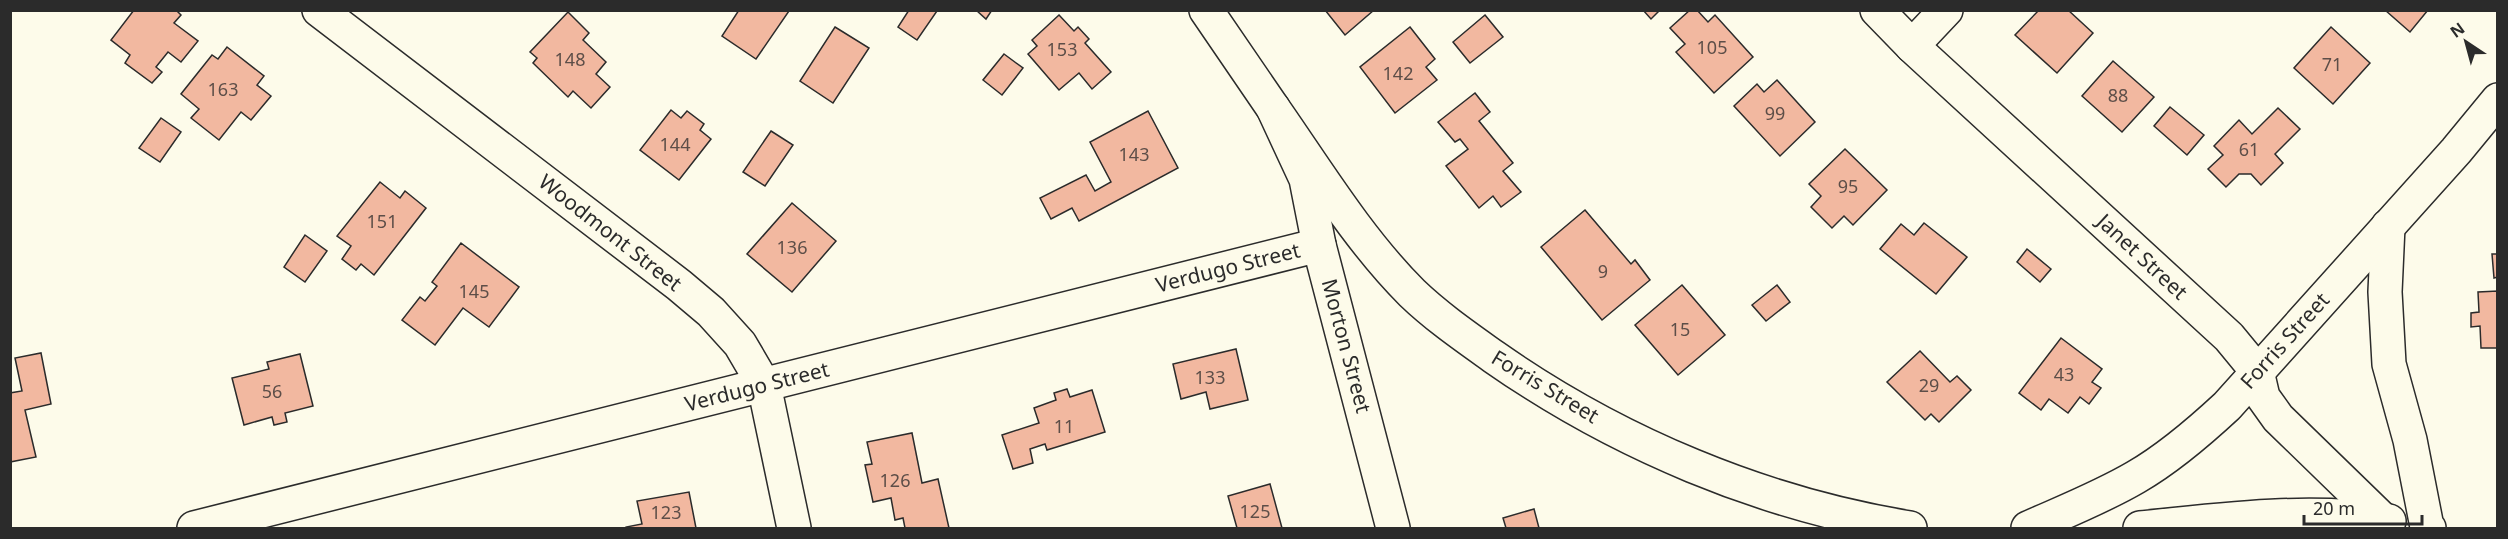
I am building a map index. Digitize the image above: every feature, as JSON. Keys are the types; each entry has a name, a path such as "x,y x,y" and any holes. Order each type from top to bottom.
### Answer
{"street":[{"name":"Woodmont Street","path":"319,10 679,285 711,312 740,344 764,385 794,528"},
{"name":"Morton Street","path":"1206,10 1273,108 1306,178 1319,245 1393,528"},
{"name":"Janet Street","path":"1878,10 1912,46 2229,337 2257,371 2263,397 2278,418 2383,520"},
{"path":"1912,46 1946,10"},
{"name":"Forris Street","path":"2028,528 2139,476 2198,433 2227,406 2456,151 2498,100"},
{"name":"Forris Street","path":"1273,108 1364,237 1397,277 1434,311 1518,374 1573,407 1631,437 1747,486 1815,509 1910,528"},
{"path":"2140,528 2275,517 2344,516 2428,528 2410,440 2389,364 2385,292 2388,226"},
{"name":"Verdugo Street","path":"194,528 1319,245"}],"building":[{"path":"134,10 176,10 181,15 174,23 198,41 181,62 168,52 156,67 162,72 152,83 125,63 130,55 111,40"},
{"path":"739,10 789,11 756,59 722,36"},
{"path":"909,10 937,11 917,40 898,27"},
{"path":"976,10 992,10 986,19"},
{"path":"1325,10 1374,10 1345,35"},
{"path":"1643,10 1660,10 1651,19"},
{"path":"1690,10 1697,10 1708,22 1715,15 1753,57 1714,93 1676,52 1685,44 1670,28"},
{"path":"2039,10 2068,10 2093,33 2057,73 2015,35"},
{"path":"2385,10 2428,10 2410,32"},
{"path":"568,12 589,33 583,40 606,62 596,74 610,87 591,108 573,91 568,97 533,63 537,58 530,52"},
{"path":"1059,15 1074,31 1078,27 1089,39 1085,43 1111,72 1092,89 1079,73 1059,90 1028,54 1037,46 1032,40"},
{"path":"1485,15 1503,37 1470,63 1453,42"},
{"path":"835,27 869,48 833,103 800,81"},
{"path":"1410,27 1435,59 1426,67 1437,80 1395,113 1360,67"},
{"path":"2331,27 2370,63 2333,104 2294,68"},
{"path":"227,47 264,76 257,85 271,96 251,120 241,112 219,140 191,118 199,109 181,94 212,55 218,59"},
{"path":"1004,54 1023,68 1002,95 983,80"},
{"path":"2113,61 2154,97 2122,132 2082,96"},
{"path":"1777,80 1815,122 1780,156 1734,106 1757,84 1764,92"},
{"path":"1475,93 1490,112 1479,121 1513,163 1503,171 1521,192 1501,207 1493,196 1479,208 1446,166 1468,149 1460,139 1455,142 1438,122"},
{"path":"2170,107 2204,135 2187,155 2154,126"},
{"path":"2278,108 2300,129 2275,154 2283,163 2261,185 2251,174 2239,174 2226,187 2208,169 2223,155 2214,146 2239,120 2252,134"},
{"path":"671,110 681,118 687,111 704,124 700,130 711,139 679,180 640,150"},
{"path":"1148,111 1178,168 1079,221 1072,208 1051,219 1040,198 1086,175 1095,191 1111,182 1090,142"},
{"path":"161,118 181,132 160,162 139,148"},
{"path":"771,131 793,145 765,186 743,172"},
{"path":"1845,149 1887,190 1853,225 1844,216 1832,228 1811,207 1821,196 1809,184"},
{"path":"380,182 400,198 405,191 426,208 374,275 361,264 356,270 342,259 351,246 337,236"},
{"path":"792,203 836,241 792,292 747,254"},
{"path":"1585,210 1631,264 1635,260 1650,280 1602,320 1541,247"},
{"path":"1924,223 1967,257 1936,294 1880,249 1901,224 1914,235"},
{"path":"305,235 327,251 305,282 284,267"},
{"path":"461,243 519,287 489,327 463,308 435,345 402,320 420,297 425,301 437,286 432,282"},
{"path":"2027,249 2051,269 2040,282 2017,262"},
{"path":"2492,254 2498,254 2498,277 2494,278"},
{"path":"1682,285 1725,335 1678,375 1635,325"},
{"path":"1777,285 1790,302 1766,321 1752,305"},
{"path":"2498,291 2498,348 2481,348 2480,326 2471,327 2471,313 2479,312 2478,292"},
{"path":"2061,338 2102,369 2092,382 2101,388 2089,404 2080,397 2068,413 2049,399 2041,410 2019,393"},
{"path":"1236,349 1248,400 1210,409 1206,392 1181,399 1173,364"},
{"path":"1920,351 1950,382 1957,376 1971,390 1939,422 1931,414 1925,420 1887,382"},
{"path":"41,353 51,404 25,410 36,457 10,462 10,393 22,391 15,358"},
{"path":"300,354 313,406 285,413 287,422 274,425 272,417 244,425 232,378 269,369 267,362"},
{"path":"1067,389 1070,397 1092,390 1105,432 1047,450 1045,444 1030,449 1033,463 1013,469 1002,435 1039,423 1034,408 1056,400 1054,393"},
{"path":"912,433 922,483 938,479 949,528 905,528 903,518 895,520 891,498 873,502 865,465 872,464 867,442"},
{"path":"1270,484 1282,528 1237,528 1228,496"},
{"path":"689,492 696,528 626,528 642,524 637,501"},
{"path":"1534,509 1539,528 1506,528 1503,518"}]}
